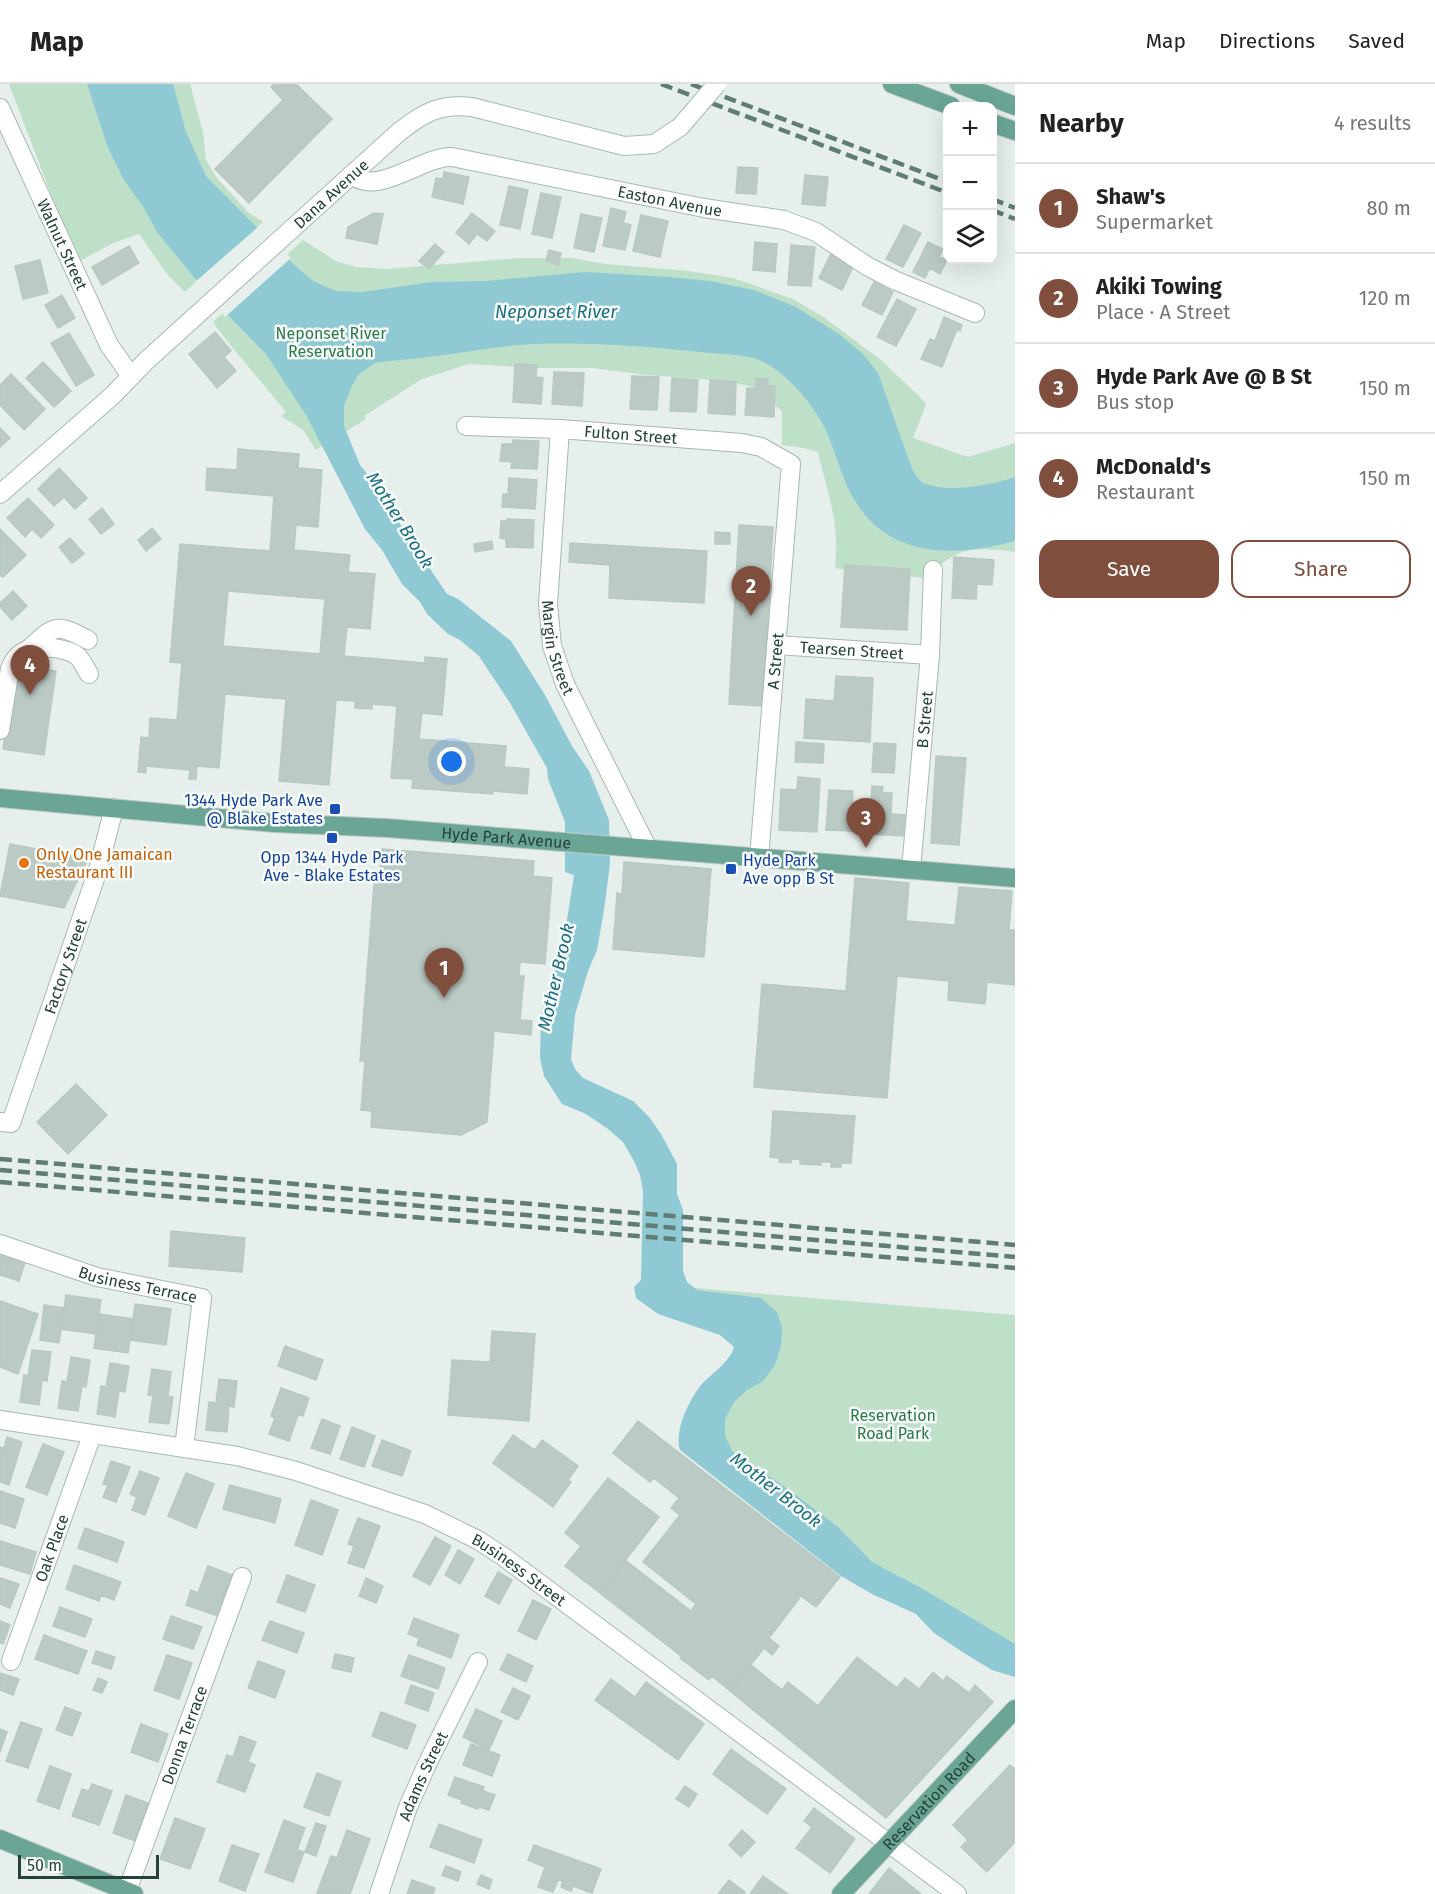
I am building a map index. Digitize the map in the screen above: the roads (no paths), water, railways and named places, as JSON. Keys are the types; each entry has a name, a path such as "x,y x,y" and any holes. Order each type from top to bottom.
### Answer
{"main road":[{"path":"892,84 943,103"},
{"path":"959,84 1015,106"},
{"path":"997,124 1015,131"},
{"name":"Hyde Park Avenue","path":"0,798 274,823 387,828 1015,878"},
{"name":"Reservation Road","path":"841,1894 1015,1709"},
{"path":"0,1839 130,1893"}],"street":[{"name":"Dana Avenue","path":"0,494 112,396 196,316 414,120 433,110 452,106 484,109 624,146 654,144 681,126 717,84"},
{"name":"Walnut Street","path":"0,108 109,345 131,376"},
{"name":"Easton Avenue","path":"352,176 363,182 378,180 401,174 436,158 452,157 704,208 784,220 816,232 881,274 975,313"},
{"name":"Fulton Street","path":"466,426 560,429 742,443 761,447 791,464"},
{"name":"Margin Street","path":"560,429 548,604 552,646 565,684 648,849"},
{"name":"A Street","path":"759,858 791,464"},
{"name":"B Street","path":"911,869 930,656 933,570"},
{"path":"0,730 13,661 20,653 30,648 54,628 62,628 88,640"},
{"name":"Tearsen Street","path":"776,645 930,656"},
{"path":"30,648 41,646 72,652 79,657 89,674"},
{"name":"Factory Street","path":"6,1123 98,870 114,808"},
{"name":"Business Terrace","path":"0,1244 97,1277 202,1298 184,1448"},
{"name":"Business Street","path":"0,1420 237,1456 296,1471 425,1514 478,1540 957,1894"},
{"name":"Oak Place","path":"11,1661 92,1435"},
{"name":"Donna Terrace","path":"130,1893 242,1577"},
{"name":"Adams Street","path":"379,1894 408,1807 478,1662"}],"water":[{"path":"87,84 173,84 186,132 206,176 291,262 313,281 336,291 362,292 432,282 485,281 586,272 710,281 754,290 796,307 839,334 863,354 878,373 911,466 921,481 936,487 959,488 995,483 1015,477 1015,541 966,550 942,550 919,547 897,540 878,527 861,510 847,486 823,424 800,392 780,373 759,360 730,354 610,345 542,344 507,346 386,361 375,363 358,375 344,406 344,426 360,465 381,492 447,594 458,599 511,641 589,771 609,820 610,864 604,910 597,950 575,1015 571,1059 575,1069 583,1078 633,1101 649,1117 661,1134 677,1164 677,1194 683,1210 683,1271 687,1282 697,1290 761,1298 777,1312 782,1327 781,1346 775,1365 763,1381 747,1390 734,1402 725,1419 725,1436 732,1451 838,1527 872,1562 923,1589 1015,1644 1015,1677 992,1670 934,1633 916,1614 872,1594 841,1576 680,1450 681,1425 692,1399 701,1385 729,1357 734,1347 720,1335 658,1314 636,1298 634,1287 641,1280 643,1191 640,1175 623,1142 586,1114 562,1104 544,1076 540,1058 541,1016 545,998 562,952 574,875 565,872 565,822 548,779 547,768 510,703 479,656 460,640 448,634 427,614 420,602 402,584 382,550 365,529 306,415 266,354 210,297 157,232 144,208 124,180 108,148"}],"railway":[{"path":"661,84 943,191"},
{"path":"691,84 943,180"},
{"path":"997,201 1015,208"},
{"path":"997,212 1015,219"},
{"path":"0,1159 1015,1245"},
{"path":"0,1170 1015,1257"},
{"path":"0,1182 1015,1268"}],"place":[{"name":"Akiki Towing","path":"751,616"},
{"name":"McDonald's","path":"30,695"},
{"name":"1344 Hyde Park Ave @ Blake Estates","path":"335,809"},
{"name":"Opp 1344 Hyde Park Ave - Blake Estates","path":"332,838"},
{"name":"Hyde Park Ave @ B St","path":"866,848"},
{"name":"Only One Jamaican Restaurant III","path":"24,863"},
{"name":"Hyde Park Ave opp B St","path":"731,869"},
{"name":"Shaw's","path":"444,998"}],"water label":[{"name":"Neponset River","path":"556,312"},
{"name":"Mother Brook","path":"400,520"},
{"name":"Mother Brook","path":"556,977"},
{"name":"Mother Brook","path":"776,1490"}],"park label":[{"name":"Neponset River Reservation","path":"331,342"},
{"name":"Reservation Road Park","path":"893,1424"}]}
